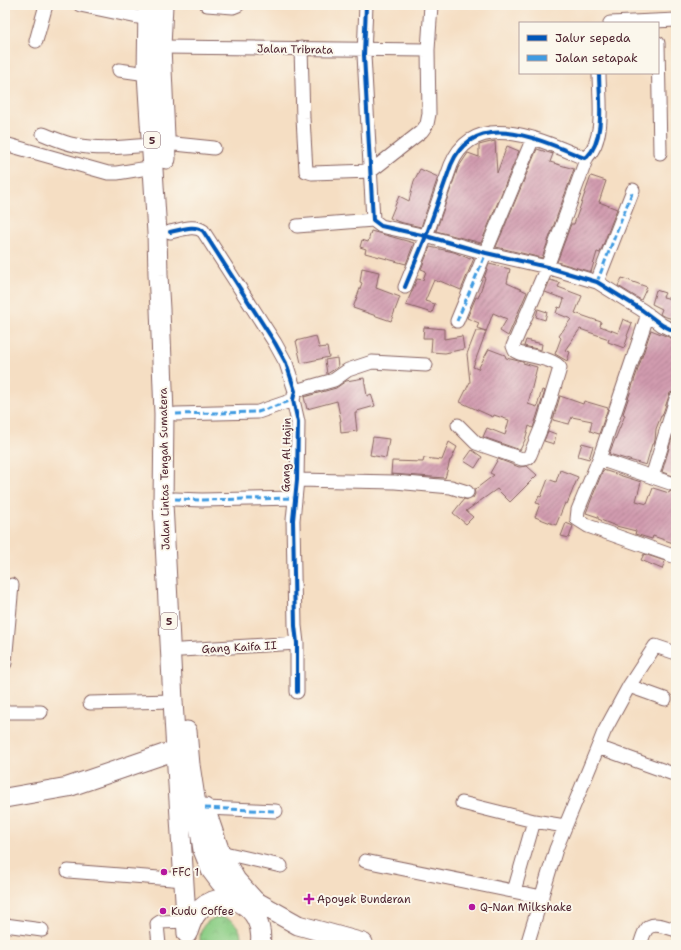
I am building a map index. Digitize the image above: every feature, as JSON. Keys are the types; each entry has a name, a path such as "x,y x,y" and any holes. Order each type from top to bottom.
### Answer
{"highway":[{"name":"Jalan Lintas Tengah Sumatera","path":"163,5 159,145 154,167 157,233 164,275 176,414 175,499 181,650 190,765 203,850 211,870 220,882 246,907"},
{"name":"Jalan Lintas Tengah Sumatera","path":"147,12 147,74 159,145 170,232 164,275"},
{"name":"Jalan Lintas Tengah Sumatera","path":"166,308 163,503 173,701 188,933"},
{"path":"5,798 68,787 176,750"},
{"path":"190,765 220,852 236,880 255,900 298,925 368,944"},
{"path":"188,933 197,912 206,904 224,899 246,907 268,922 288,932 316,938 368,944"},
{"path":"246,907 258,921 261,933 260,945"}],"street":[{"path":"36,41 46,5"},
{"path":"80,5 147,12"},
{"path":"206,5 233,7 238,5"},
{"path":"366,5 365,49 373,220"},
{"path":"301,48 306,171 312,173 371,175 422,131 427,124 429,114 428,50 431,5"},
{"path":"658,22 676,20"},
{"name":"Jalan Tribrata","path":"161,47 428,50"},
{"path":"119,70 147,74"},
{"path":"458,426 476,444 522,459 528,458 531,453 544,421 560,368 559,365 553,361 519,354 515,351 513,346 547,267 588,157 598,137 600,127 599,74"},
{"path":"659,74 660,153"},
{"path":"405,287 426,236 451,165 455,156 469,140 482,135 510,133 533,138 584,158 588,157"},
{"path":"43,134 74,145 94,147 117,148 175,144 214,148"},
{"path":"457,321 533,138"},
{"path":"5,144 108,173 154,167"},
{"path":"597,282 633,190"},
{"path":"297,226 373,220 381,226 547,267 597,282 648,314 662,325 676,332"},
{"name":"Gang Al Hajin","path":"170,232 194,227 203,231 276,343 286,363 294,395 298,422 297,480 293,520 298,692"},
{"path":"648,314 599,459 578,510 577,519 588,526 676,557"},
{"path":"176,414 258,412 294,395 334,380 348,370 372,362 426,365"},
{"path":"652,477 676,399"},
{"path":"599,459 676,485"},
{"path":"297,480 402,482 452,487 467,492"},
{"path":"175,499 202,500 294,498"},
{"path":"5,663 12,585"},
{"name":"Gang Kaifa II","path":"181,650 297,643"},
{"path":"520,945 565,826 604,732 629,686 655,646 676,653"},
{"path":"629,686 665,700"},
{"path":"90,703 173,701"},
{"path":"5,712 41,712"},
{"path":"598,747 676,774"},
{"path":"462,803 534,821 565,826"},
{"path":"205,808 276,811"},
{"path":"514,891 534,821"},
{"path":"220,852 281,866"},
{"path":"365,861 538,896"},
{"path":"68,871 185,880"},
{"path":"527,945 538,896"},
{"path":"159,945 157,924 160,922 188,933"},
{"path":"5,925 42,930"},
{"path":"640,945 646,929 650,926 663,926 676,930"}],"green space":[{"path":"222,917 227,918 237,926 241,935 240,945 201,945 200,934 204,925 211,920"}],"building":[{"path":"495,141 497,173 507,146 519,151 481,243 436,231 458,168 468,153 479,157 479,145"},
{"path":"537,149 553,154 550,162 574,169 542,258 496,247"},
{"path":"420,169 438,177 421,227 399,222 390,218 399,196 409,201 414,181"},
{"path":"591,176 606,181 599,202 617,209 600,253 597,252 591,272 557,262 571,224 574,224"},
{"path":"371,231 414,243 406,264 365,253 366,249 360,247 362,240 368,242"},
{"path":"430,247 454,252 470,259 471,257 474,258 461,290 434,280 425,301 435,304 432,313 406,305 417,279 423,280 426,271 421,269"},
{"path":"489,264 510,269 507,283 527,292 508,336 500,331 507,319 493,313 473,367 478,369 489,349 505,355 506,358 537,367 528,404 537,407 542,390 545,391 533,428 529,426 520,450 483,437 487,428 505,435 509,420 494,415 493,417 460,402 470,382 467,354 476,331 486,331 477,328 479,323 467,318 476,297 478,298"},
{"path":"362,268 379,272 376,288 400,297 391,321 353,308 362,283 360,282"},
{"path":"622,278 647,287 641,300 618,286"},
{"path":"550,280 560,283 558,287 582,296 575,313 601,322 600,326 618,333 623,319 632,323 624,348 608,342 609,339 580,329 565,350 570,352 567,361 555,354 561,338 559,336 571,319 556,313 558,307 561,308 564,299 545,292"},
{"path":"656,290 665,293 663,297 676,300 676,320 660,314 662,309 652,304"},
{"path":"538,309 547,312 545,320 536,317"},
{"path":"424,327 444,329 444,339 462,336 464,349 445,353 431,352 432,338 423,338"},
{"path":"651,330 676,340 676,370 674,379 676,379 676,391 670,393 656,429 654,444 652,444 646,465 609,454 625,415 623,414"},
{"path":"316,336 319,348 327,347 329,357 301,363 296,341"},
{"path":"526,340 542,344 541,350 524,346"},
{"path":"337,358 338,367 327,374 325,360"},
{"path":"364,378 367,396 371,394 375,406 357,411 357,413 355,413 357,431 341,433 341,421 337,401 307,409 304,397 336,388 346,381"},
{"path":"560,396 583,404 584,401 608,408 599,434 590,431 592,421 572,417 569,424 553,420"},
{"path":"548,431 556,434 554,444 544,441"},
{"path":"674,431 676,431 676,477 662,472"},
{"path":"373,437 389,439 386,458 370,455"},
{"path":"449,442 457,447 450,460 445,478 391,474 392,461 423,462 424,458 442,460"},
{"path":"582,443 593,446 589,459 578,456"},
{"path":"472,450 482,457 475,468 464,461"},
{"path":"498,459 519,467 527,466 537,475 510,502 497,489 466,511 473,517 466,524 453,513 464,499 468,500 473,498 475,494 474,489 494,475 490,473"},
{"path":"560,470 578,477 567,504 565,503 556,525 535,517 540,504 536,503 539,496 541,497 548,479 556,482"},
{"path":"603,470 641,482 636,501 647,504 653,488 669,493 670,491 676,493 676,544 653,536 652,539 635,534 636,531 616,526 586,513"},
{"path":"566,523 573,526 569,538 561,536"},
{"path":"644,554 665,561 662,569 641,560"}],"marked path":[{"path":"597,282 633,190"},
{"path":"457,321 486,253"},
{"path":"176,414 258,412 293,400"},
{"path":"175,499 202,500 295,498"},
{"path":"205,808 276,811"}],"cycle path":[{"path":"366,5 364,55 373,220 381,226 547,267 597,282 642,310 662,325 676,332"},
{"path":"405,287 426,236 451,165 462,147 476,137 493,133 511,133 530,137 584,158 587,157 593,149 599,129 599,74"},
{"path":"170,232 192,228 203,231 275,343 286,363 295,391 293,400 298,422 297,480 293,520 297,692"}],"place":[{"name":"FFC 1","path":"164,872"},
{"name":"Apoyek Bunderan","path":"309,899"},
{"name":"Q-Nan Milkshake","path":"472,907"},
{"name":"Kudu Coffee","path":"163,911"}]}
